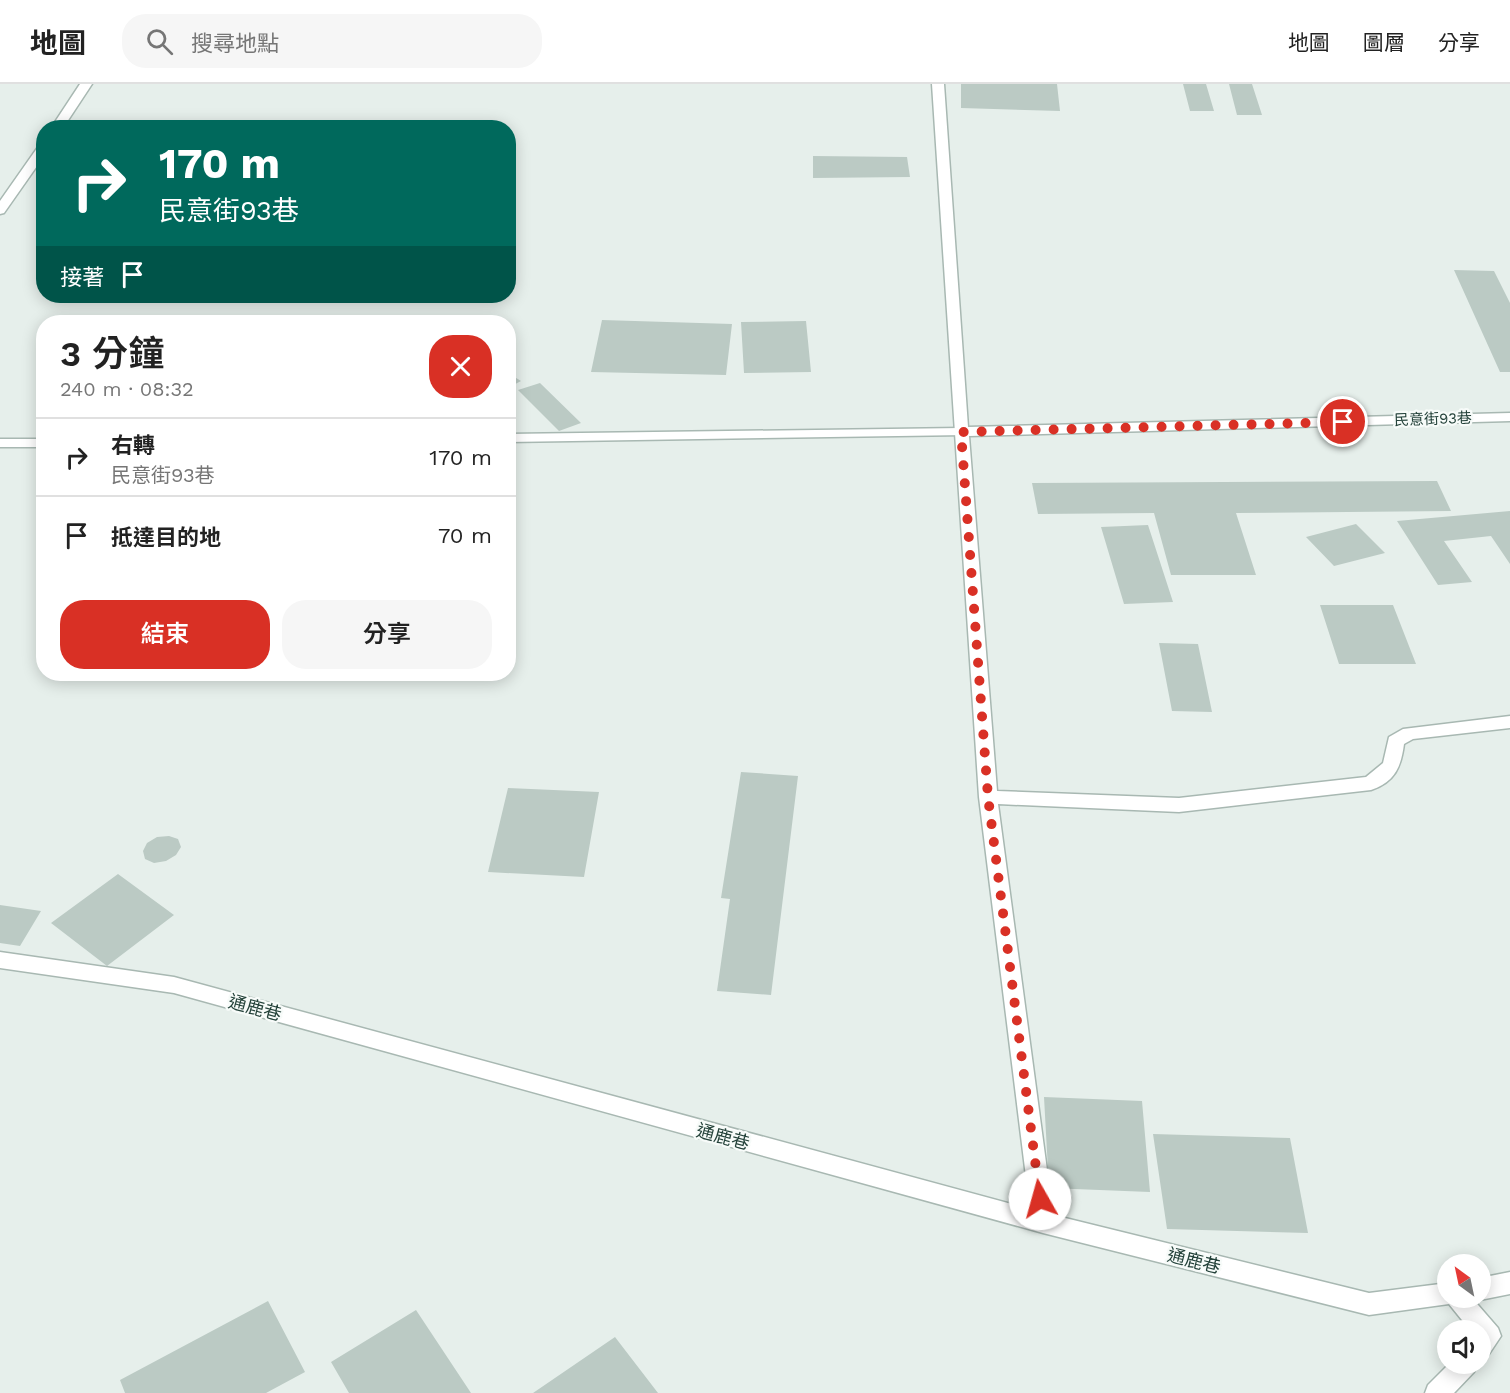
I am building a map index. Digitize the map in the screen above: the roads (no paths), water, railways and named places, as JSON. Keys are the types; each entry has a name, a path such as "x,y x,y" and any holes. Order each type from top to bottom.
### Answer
{"street":[{"path":"62,120 86,84"},
{"path":"938,84 988,797 1043,1223"},
{"path":"0,210 36,158"},
{"name":"民意街93巷","path":"516,438 961,432 1510,417"},
{"path":"0,444 36,443"},
{"path":"988,797 1179,805 1371,783 1392,766 1395,741 1409,733 1510,722"},
{"name":"通鹿巷","path":"0,960 174,985 1043,1223 1369,1304 1437,1295"},
{"path":"1491,1287 1510,1283"},
{"path":"1466,1308 1476,1320"},
{"path":"1437,1393 1455,1374"}]}
